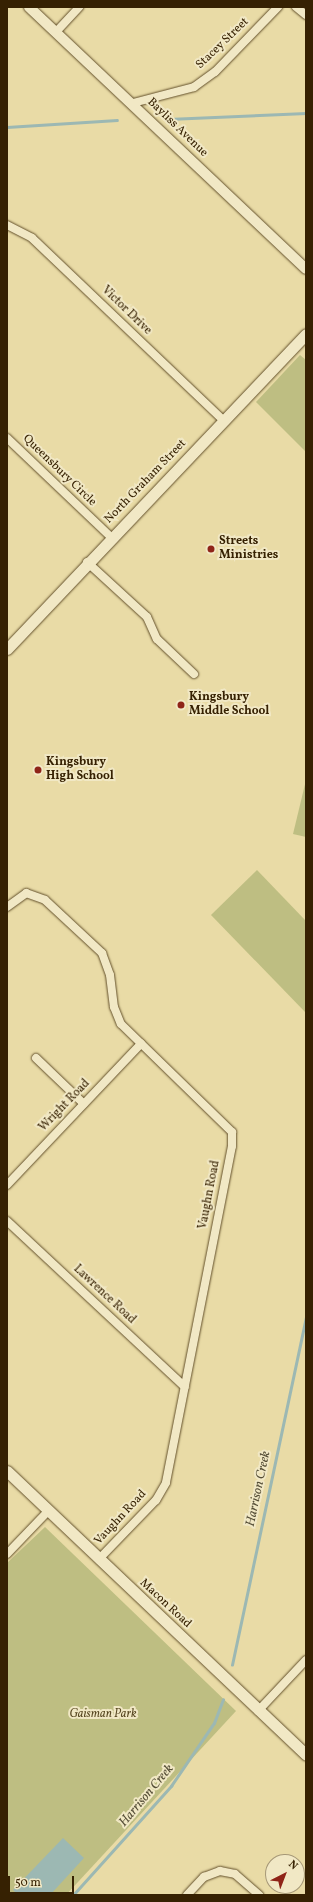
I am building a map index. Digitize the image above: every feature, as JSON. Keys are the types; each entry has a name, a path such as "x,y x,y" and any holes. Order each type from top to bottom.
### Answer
{"main road":[{"name":"North Graham Street","path":"7,649 87,562 306,334"},
{"name":"Macon Road","path":"7,1471 306,1755"}],"street":[{"name":"Bayliss Avenue","path":"28,7 133,103 306,269"},
{"path":"56,32 80,7"},
{"name":"Stacey Street","path":"133,103 194,87 215,72 278,7"},
{"path":"296,7 306,16"},
{"name":"Victor Drive","path":"7,225 32,238 223,420"},
{"name":"Queensbury Circle","path":"7,438 111,537"},
{"path":"87,562 147,617 157,638 194,674"},
{"name":"Vaughn Road","path":"7,907 26,893 45,900 102,953 110,975 116,1012 121,1024 232,1132 232,1146 166,1482 156,1500 99,1559"},
{"name":"Wright Road","path":"7,1185 141,1044"},
{"path":"36,1058 84,1104"},
{"name":"Lawrence Road","path":"7,1221 185,1387"},
{"path":"7,1554 49,1510"},
{"path":"258,1711 306,1660"},
{"path":"187,1895 204,1877 220,1871 235,1874 259,1895"}],"green space":[{"path":"300,355 306,360 306,452 256,402"},
{"path":"306,780 306,837 293,834"},
{"path":"257,870 306,921 306,1013 211,915"},
{"name":"Gaisman Park","path":"45,1527 236,1711 66,1895 7,1895 7,1563"}],"water":[{"path":"63,1838 84,1858 50,1895 18,1895 13,1890"}],"waterway":[{"path":"168,119 306,113"},
{"path":"7,127 117,120"},
{"name":"Harrison Creek","path":"232,1665 306,1318"},
{"name":"Harrison Creek","path":"73,1895 171,1786 214,1723 223,1700"}],"place":[{"name":"Streets Ministries","path":"211,549"},
{"name":"Kingsbury Middle School","path":"181,705"},
{"name":"Kingsbury High School","path":"38,770"}]}
